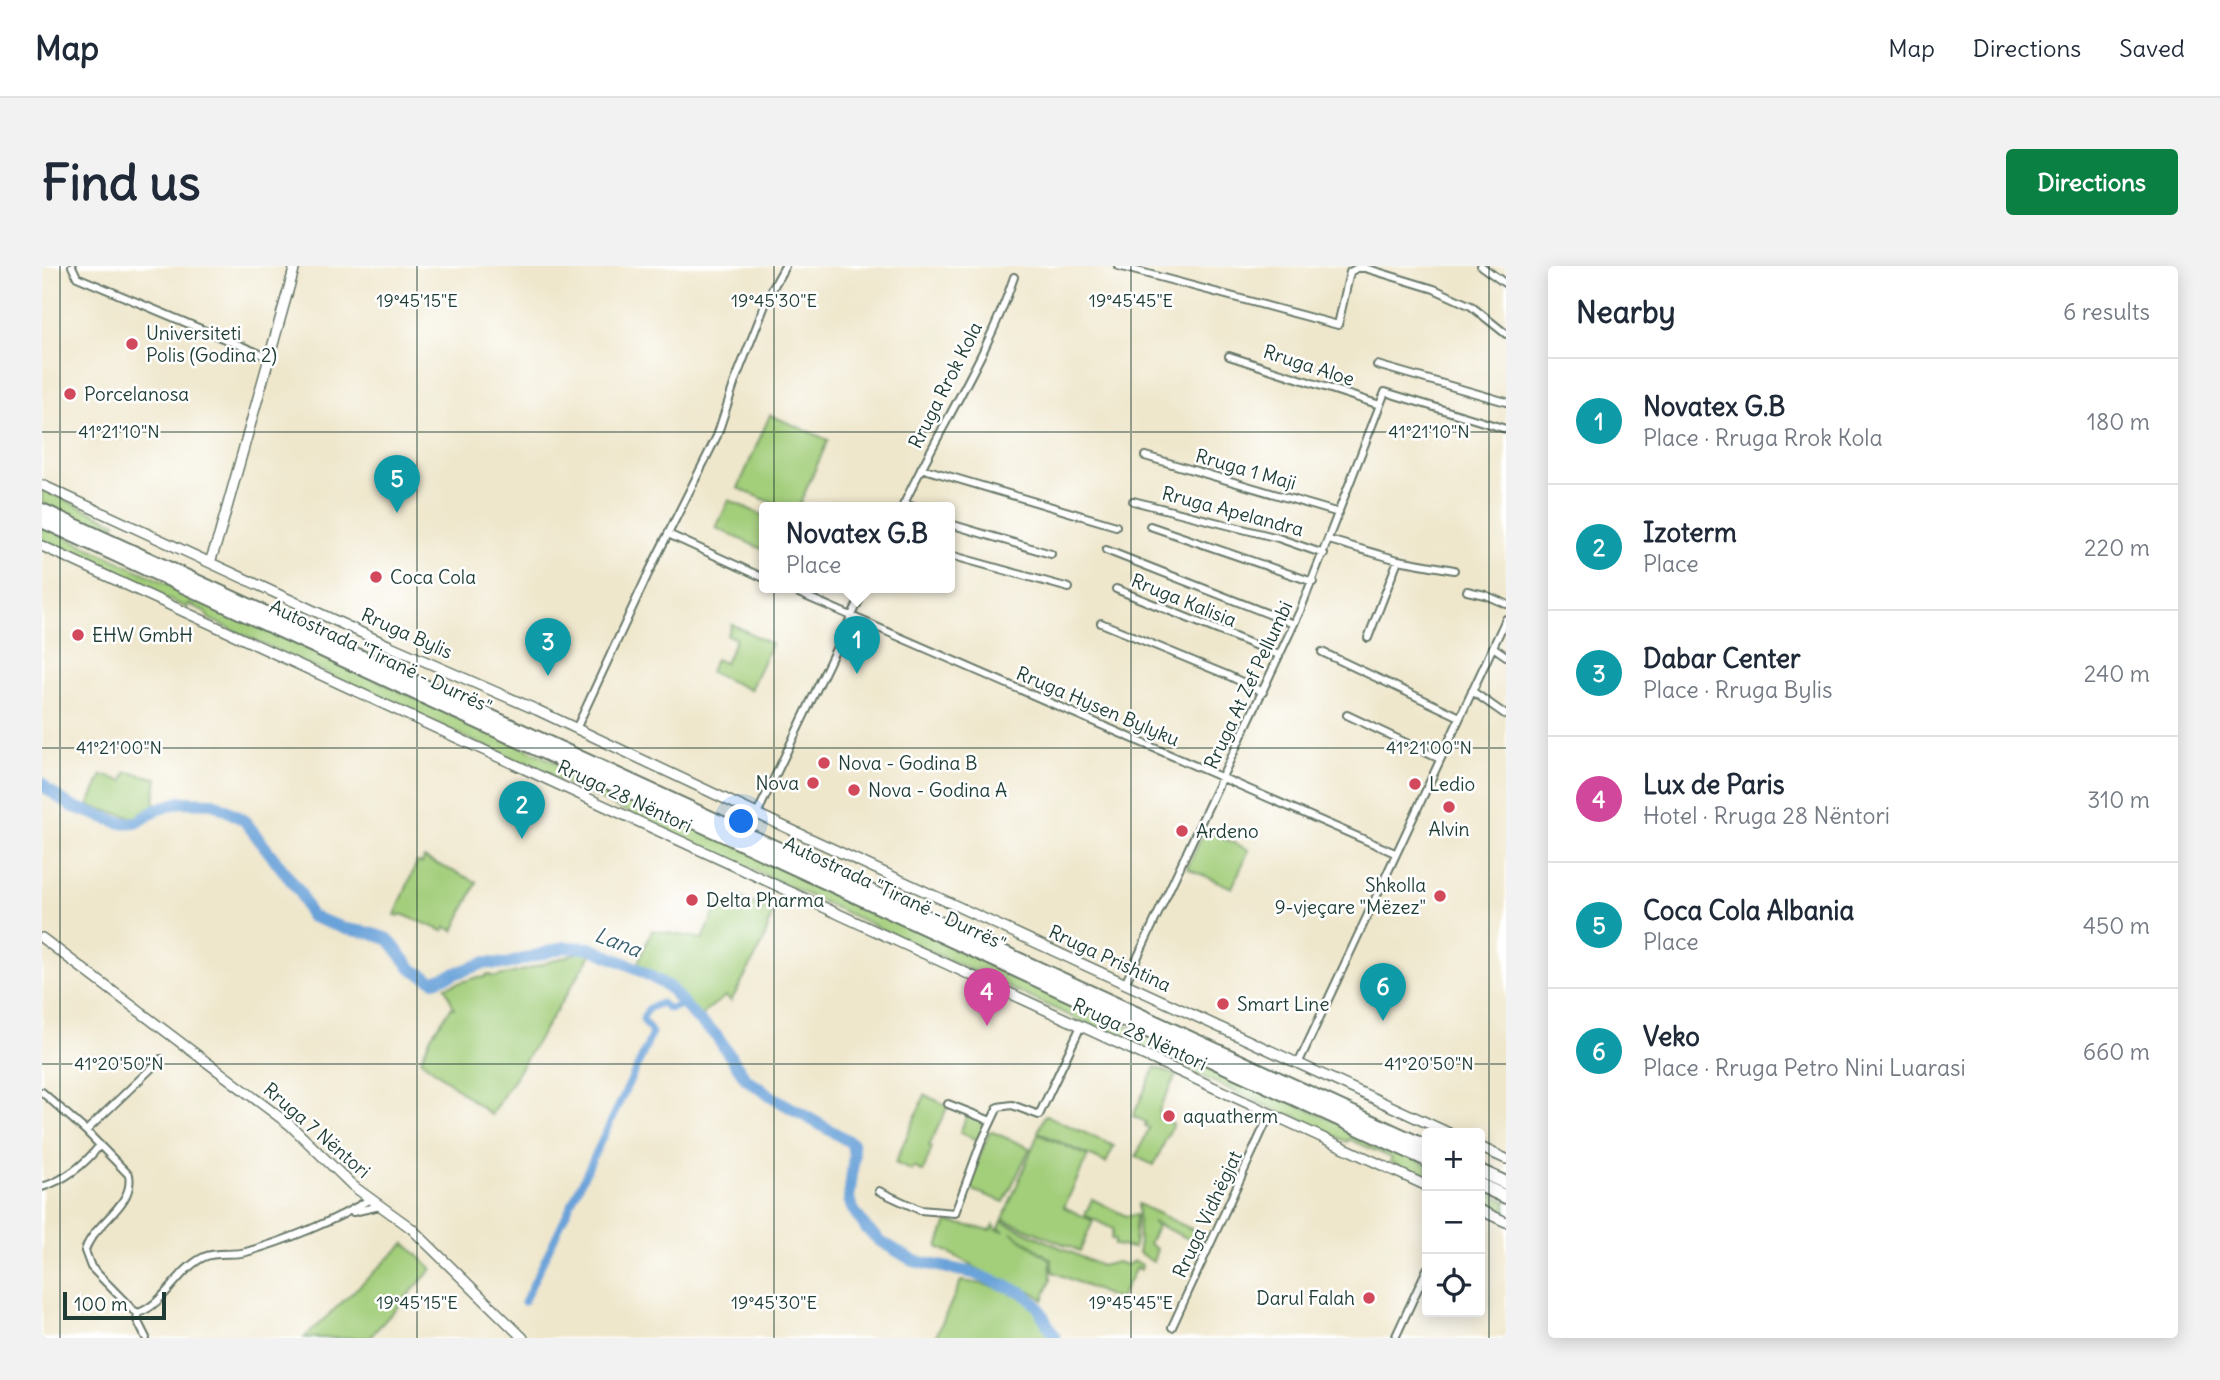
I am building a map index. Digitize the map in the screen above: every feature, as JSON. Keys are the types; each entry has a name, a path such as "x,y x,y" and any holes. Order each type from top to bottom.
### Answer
{"highway":[{"name":"Autostrada \"Tiranë - Durrës\"","path":"45,513 1422,1145"},
{"name":"Autostrada \"Tiranë - Durrës\"","path":"45,513 1422,1158"},
{"path":"1485,1173 1506,1183"},
{"path":"1485,1187 1506,1197"}],"main road":[{"path":"210,562 295,266"},
{"name":"Rruga Bylis","path":"42,485 757,814"},
{"name":"Rruga 28 Nëntori","path":"42,546 1422,1184"},
{"name":"Rruga Prishtina","path":"757,814 1438,1128"},
{"name":"Rruga 7 Nëntori","path":"42,938 270,1108 353,1186 411,1228 523,1338"},
{"path":"1485,1149 1506,1159"},
{"path":"1485,1212 1506,1222"}],"street":[{"path":"72,266 77,277 270,358"},
{"path":"576,729 717,436 735,381 769,295 785,266"},
{"path":"1118,266 1338,325 1350,272 1365,268 1434,289 1471,306 1506,334"},
{"path":"1481,266 1506,284"},
{"name":"Rruga Rrok Kola","path":"904,502 976,365 1006,301 1014,277"},
{"name":"Rruga Aloe","path":"1229,356 1380,405"},
{"path":"1377,365 1506,402"},
{"name":"Rruga At Zef Pellumbi","path":"1125,984 1313,582 1385,392 1506,429"},
{"name":"Rruga 1 Maji","path":"1145,456 1339,513"},
{"path":"921,468 1116,526"},
{"name":"Rruga Apelandra","path":"1133,501 1278,538 1324,554"},
{"path":"955,525 1051,554"},
{"path":"1150,526 1313,582"},
{"path":"668,534 759,576"},
{"path":"1329,540 1398,560 1454,570"},
{"path":"1107,550 1294,624"},
{"path":"955,556 1069,588"},
{"path":"1368,638 1398,560"},
{"name":"Rruga Kalisia","path":"1116,589 1279,656"},
{"path":"1467,591 1506,604"},
{"name":"Rruga Hysen Bylyku","path":"799,593 1395,853"},
{"path":"757,814 863,593"},
{"path":"1298,1064 1506,619"},
{"path":"1101,623 1263,692"},
{"path":"1493,647 1506,656"},
{"path":"1322,652 1460,717"},
{"path":"1472,691 1506,715"},
{"path":"1347,715 1440,759"},
{"path":"879,1191 920,1210 955,1213 998,1107 1008,1104 1039,1115 1081,1026"},
{"path":"86,1131 161,1059"},
{"path":"42,1092 86,1131 129,1175 130,1182 125,1198 90,1237 85,1251 91,1267 123,1301 138,1312"},
{"path":"948,1104 992,1121"},
{"name":"Rruga Vidhëgjat","path":"1172,1327 1270,1114"},
{"path":"42,1187 54,1184 66,1176 100,1145"},
{"path":"348,1213 370,1199"},
{"path":"138,1312 151,1305 191,1265 204,1257 219,1253 246,1252 348,1213 380,1206"},
{"path":"1395,1338 1422,1280"},
{"path":"138,1312 137,1320 146,1338"}],"green space":[{"path":"770,415 828,440 801,502 770,502 738,488"},
{"path":"42,489 116,523 113,530 107,527 103,533 42,502"},
{"path":"729,500 759,514 759,548 716,528"},
{"path":"42,526 796,873 817,887 841,894 1422,1162 1422,1177 1390,1162 1392,1158 1349,1139 1347,1142 1293,1115 1283,1114 209,619 204,611 188,604 187,608 42,542"},
{"path":"732,624 771,644 750,690 710,672 715,659 725,663 736,639 727,635"},
{"path":"127,772 157,778 156,804 135,818 88,806 102,775 123,781"},
{"path":"1205,830 1249,850 1232,888 1187,868"},
{"path":"424,858 477,882 454,931 446,927 443,931 401,914 395,915 417,862 422,863"},
{"path":"737,896 773,912 762,945 731,1001 726,996 708,1009 701,1018 672,986 637,965 652,930 703,939 720,901 733,906"},
{"path":"580,952 592,953 491,1115 421,1060 431,1036 451,1008 454,1008 445,987 478,977 483,978 488,974 494,977 518,972"},
{"path":"1155,1067 1176,1076 1159,1110 1159,1118 1173,1124 1154,1165 1136,1157 1149,1128 1145,1126 1146,1122 1133,1116"},
{"path":"925,1095 948,1106 929,1146 932,1147 923,1172 914,1167 912,1171 895,1163"},
{"path":"967,1115 986,1121 980,1141 960,1133"},
{"path":"1045,1115 1114,1146 1106,1163 1038,1132"},
{"path":"990,1131 1030,1148 1004,1202 967,1188"},
{"path":"1038,1134 1088,1156 1064,1207 1093,1221 1080,1251 1003,1219"},
{"path":"1485,1190 1506,1201 1506,1216 1485,1206"},
{"path":"1092,1199 1126,1216 1136,1215 1134,1248 1114,1245 1115,1240 1111,1239 1113,1229 1085,1215"},
{"path":"1138,1204 1206,1236 1202,1245 1152,1222 1157,1226 1149,1244 1157,1249 1153,1262 1139,1253"},
{"path":"1002,1221 1101,1266 1117,1262 1127,1265 1135,1261 1142,1265 1141,1270 1136,1268 1119,1300 1053,1272 1051,1259 1011,1232 1050,1260 1051,1280 1043,1300 1032,1292 1004,1282 938,1247 947,1222 991,1230 994,1225 996,1229 1004,1231 999,1228"},
{"path":"405,1243 432,1269 369,1338 304,1338"},
{"path":"961,1281 1004,1290 1028,1302 1045,1323 1051,1338 935,1338"}],"waterway":[{"name":"Lana","path":"42,783 71,806 121,823 138,822 156,810 180,802 213,803 244,820 300,892 310,916 346,929 388,939 412,969 434,981 484,963 507,964 565,947 590,948 634,967 669,987 696,1018 715,1034 746,1079 852,1143 854,1156 849,1199 866,1228 880,1241 914,1261 973,1273 1024,1293 1038,1307 1055,1338"},
{"path":"524,1302 645,1050 652,1033 643,1020 644,1016 649,1008 661,1003 669,1009 681,1002"}],"place":[{"name":"Universiteti Polis (Godina 2)","path":"132,344"},
{"name":"Porcelanosa","path":"70,394"},
{"name":"Coca Cola Albania","path":"397,513"},
{"name":"Coca Cola","path":"376,577"},
{"name":"EHW GmbH","path":"78,635"},
{"name":"Novatex G.B","path":"857,674"},
{"name":"Dabar Center","path":"548,676"},
{"name":"Nova - Godina B","path":"824,763"},
{"name":"Nova","path":"813,783"},
{"name":"Ledio","path":"1415,784"},
{"name":"Nova - Godina A","path":"854,790"},
{"name":"Alvin","path":"1449,807"},
{"name":"Ardeno","path":"1182,831"},
{"name":"Izoterm","path":"522,839"},
{"name":"Shkolla 9-vjeçare \"Mëzez\"","path":"1440,896"},
{"name":"Delta Pharma","path":"692,900"},
{"name":"Smart Line","path":"1223,1004"},
{"name":"Veko","path":"1383,1021"},
{"name":"Lux de Paris","path":"987,1026"},
{"name":"aquatherm","path":"1169,1116"},
{"name":"Darul Falah","path":"1369,1298"}]}
